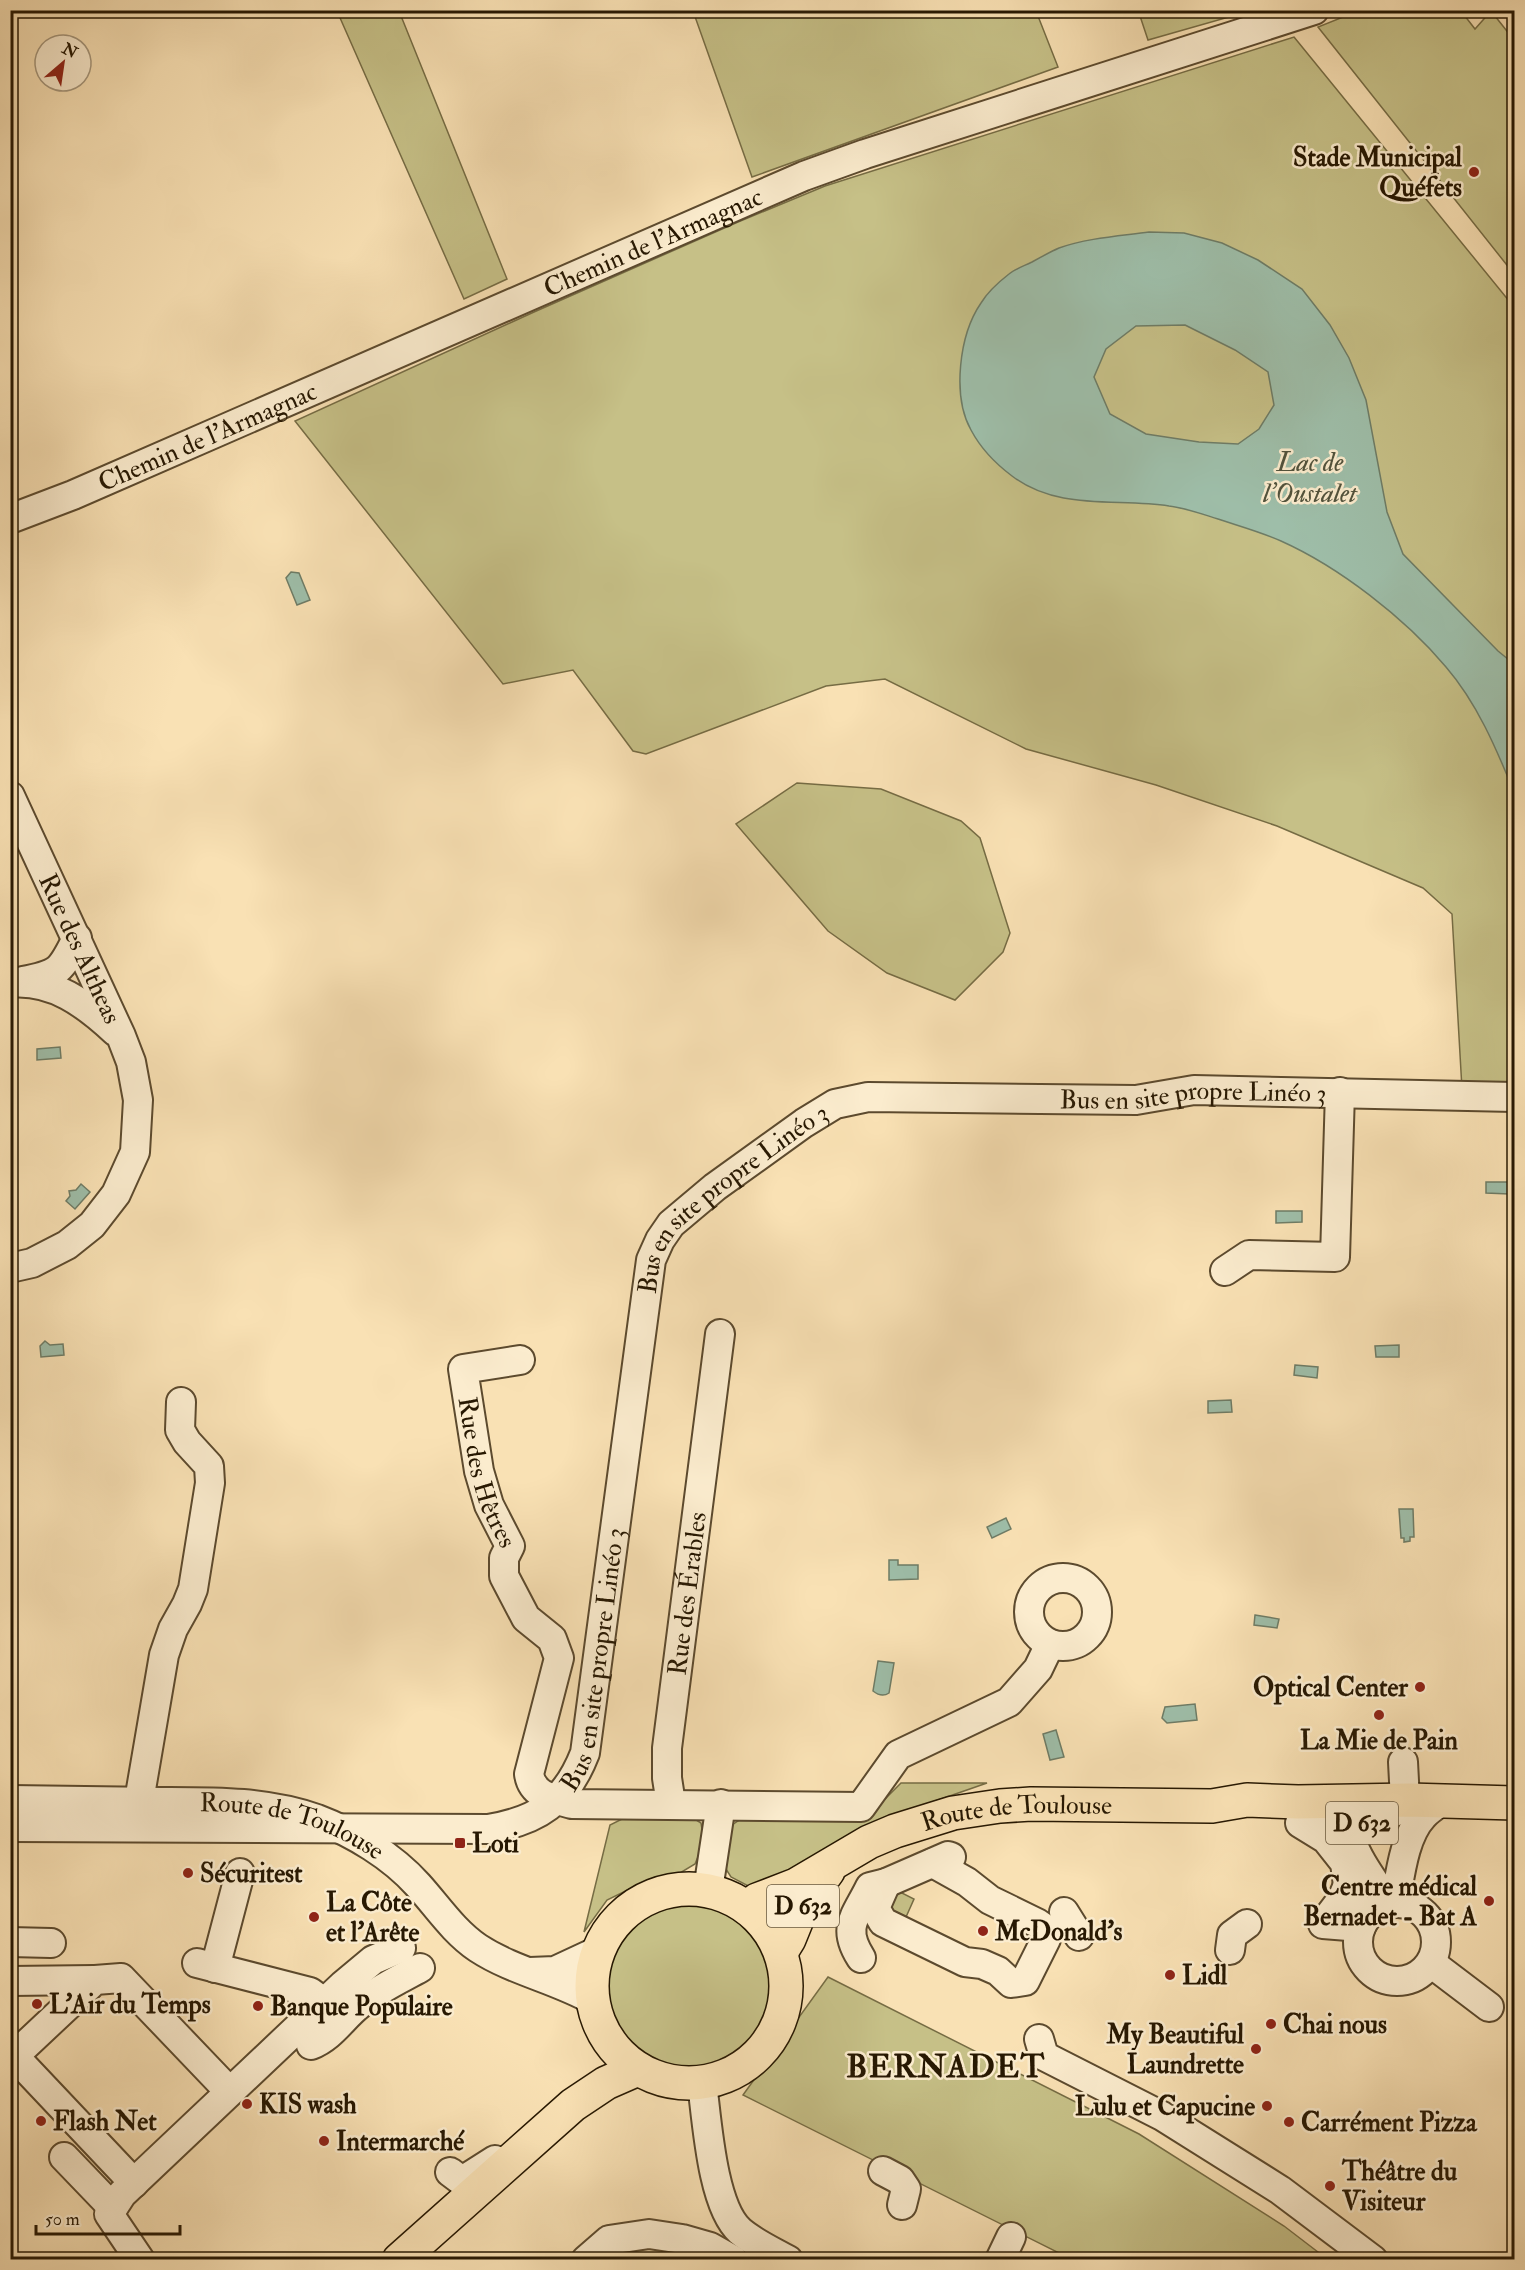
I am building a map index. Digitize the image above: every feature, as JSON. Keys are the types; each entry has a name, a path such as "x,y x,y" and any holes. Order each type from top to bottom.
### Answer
{"main road":[{"name":"Route de Toulouse","path":"832,1865 869,1842 895,1831 953,1813 1031,1804 1212,1806 1247,1800 1352,1822 1427,1811 1515,1803"},
{"name":"Route de Toulouse","path":"1307,1812 1427,1811 1487,1822 1515,1816"},
{"name":"D 632","path":"747,1907 757,1900 796,1885 832,1865"},
{"name":"D 632","path":"781,1952 802,1907 832,1865"},
{"path":"674,1890 708,1890 747,1907 767,1927 781,1952 787,1980 784,2010 774,2037 755,2059 730,2075 702,2083 669,2082 638,2069 618,2053 604,2033 593,2000 592,1975 598,1951 615,1922 642,1901 674,1890"},
{"path":"573,2105 595,2065 604,2033"},
{"path":"399,2259 573,2105 606,2083 638,2069"}],"street":[{"name":"Chemin de l'Armagnac","path":"10,519 73,495 804,176 865,154 1314,10"},
{"name":"Rue des Altheas","path":"10,796 122,1036 131,1062 138,1100 135,1152 116,1194 92,1225 67,1245 32,1263 10,1268"},
{"path":"16,982 50,976 56,972 77,938"},
{"path":"16,982 40,984 67,994 94,1011 122,1036"},
{"name":"Bus en site propre Linéo 3","path":"334,1827 488,1829 527,1820 542,1812 556,1800 573,1778 585,1753 651,1260 660,1240 671,1224 715,1187 804,1123 836,1104 868,1097 1136,1100 1194,1090 1515,1097"},
{"path":"1225,1270 1249,1255 1335,1257 1341,1092"},
{"name":"Rue des Érables","path":"671,1803 667,1778 667,1748 720,1334"},
{"name":"Rue des Hêtres","path":"520,1360 463,1369 479,1471 489,1505 510,1546 504,1558 504,1576 526,1618 552,1640 559,1658 529,1774 530,1782 543,1795 572,1804 671,1803"},
{"path":"139,1801 164,1655 173,1629 193,1589 210,1483 209,1466 187,1442 180,1430 181,1402"},
{"path":"671,1803 861,1807 898,1755 1009,1702 1038,1668 1050,1644"},
{"path":"1307,1812 1345,1863 1348,1885 1357,1910 1385,1912 1428,1917 1437,1940 1436,1952 1431,1964 1411,1979 1392,1980 1373,1974 1364,1964 1359,1952 1358,1940 1385,1912 1409,1840 1427,1811 1403,1762"},
{"name":"Route de Toulouse","path":"10,1800 241,1802 317,1819 357,1838 401,1870 417,1883 455,1928 476,1947 504,1963 569,1988 593,2000"},
{"path":"708,1890 721,1804"},
{"path":"1352,1822 1347,1827 1385,1912"},
{"path":"10,1827 334,1827"},
{"path":"861,1958 853,1946 849,1929 870,1887 886,1884 948,1856 972,1867"},
{"path":"886,1884 875,1908 883,1922 965,1962 990,1967 1011,1983 1025,1981 1046,1940 1047,1930 990,1900 967,1882 933,1863"},
{"path":"240,1873 206,1965 310,1992 324,2003"},
{"path":"1348,1885 1342,1899 1323,1924 1385,1912"},
{"path":"1064,1912 1079,1936"},
{"path":"1230,1950 1232,1935 1247,1924"},
{"path":"10,1942 51,1943"},
{"path":"528,1972 555,1971 598,1951"},
{"path":"132,2257 109,2214 122,2194 229,2091 373,1960 411,1958 322,2041 311,2045"},
{"path":"1431,1964 1489,2007"},
{"path":"10,1982 121,1978 229,2091"},
{"path":"95,1980 14,2056 134,2183"},
{"path":"1039,2039 1044,2056 1162,2116 1280,2190 1373,2259"},
{"path":"702,2083 720,2200 738,2229 759,2244 788,2259"},
{"path":"450,2172 462,2181 487,2163 532,2143"},
{"path":"64,2157 113,2208"},
{"path":"883,2171 900,2180 906,2189 902,2205"},
{"path":"586,2259 609,2240 649,2234 682,2239 710,2247 733,2259"}],"shaded area":[{"path":"1138,10 1250,10 1250,11 1148,40"},
{"path":"337,11 399,11 507,279 464,299"},
{"path":"693,11 1036,11 1058,67 752,177"},
{"name":"Stade Municipal Quéfets","path":"1358,11 1461,11 1475,29 1491,11 1514,40 1514,274 1318,27"},
{"path":"1294,37 1514,307 1514,1090 1462,1089 1452,914 1423,888 1277,826 1156,785 1026,749 885,679 826,686 646,754 633,751 573,670 503,684 295,421 534,312 825,186"},
{"path":"797,783 881,789 961,821 980,838 1010,933 1003,952 955,1000 887,973 828,931 736,824"},
{"path":"901,1783 987,1783 875,1822 800,1869 752,1888 731,1877 724,1866 732,1825 747,1815 872,1812"},
{"path":"636,1812 687,1814 701,1823 704,1842 695,1864 675,1876 650,1879 607,1900 584,1932 610,1825"},
{"path":"896,1890 914,1899 906,1917 888,1908"},
{"path":"689,1899 706,1900 722,1905 737,1913 750,1924 761,1937 769,1952 774,1968 774,2002 769,2018 761,2033 750,2046 737,2057 722,2065 706,2070 689,2071 672,2070 656,2065 641,2057 628,2046 617,2033 609,2018 604,2002 603,1985 604,1968 609,1952 617,1937 628,1924 641,1913 656,1905 672,1900"},
{"path":"828,1977 1139,2134 1284,2226 1327,2259 1071,2259 743,2095"}],"water":[{"name":"Lac de l'Oustalet","path":"1149,232 1184,233 1222,243 1258,260 1302,289 1330,325 1349,358 1366,400 1387,512 1403,554 1498,651 1514,664 1514,792 1485,726 1457,681 1411,630 1348,579 1281,541 1194,511 1149,504 1068,499 1048,494 1012,476 979,443 965,416 960,383 967,332 973,316 987,295 1011,272 1059,248 1092,240","holes":["1185,325 1235,350 1268,372 1274,405 1259,429 1238,444 1199,442 1146,434 1110,414 1094,377 1106,349 1136,326"]},
{"path":"291,572 299,573 310,600 297,605 286,578"},
{"path":"60,1047 61,1058 37,1060 37,1049"},
{"path":"1486,1182 1510,1182 1509,1194 1486,1193"},
{"path":"81,1184 90,1192 75,1209 66,1201 70,1196 69,1191 76,1190"},
{"path":"1276,1211 1302,1211 1302,1222 1276,1223"},
{"path":"45,1341 50,1345 63,1344 64,1355 41,1357 40,1346"},
{"path":"1399,1345 1399,1357 1376,1357 1375,1346"},
{"path":"1295,1365 1318,1367 1317,1378 1294,1375"},
{"path":"1231,1400 1232,1412 1208,1413 1208,1401"},
{"path":"1399,1509 1413,1509 1414,1537 1410,1537 1410,1541 1404,1542 1404,1538 1401,1538"},
{"path":"1006,1518 1011,1529 992,1538 987,1527"},
{"path":"889,1560 898,1560 898,1565 918,1565 918,1579 889,1580"},
{"path":"1255,1615 1279,1619 1277,1628 1254,1625"},
{"path":"878,1661 894,1663 889,1693 885,1695 873,1691"},
{"path":"1195,1704 1197,1720 1167,1723 1162,1718 1165,1707"},
{"path":"1056,1730 1064,1757 1050,1760 1043,1734"}],"place":[{"name":"Stade Municipal Quéfets","path":"1474,172"},
{"name":"Optical Center","path":"1420,1687"},
{"name":"La Mie de Pain","path":"1379,1715"},
{"name":"Loti","path":"460,1843"},
{"name":"Sécuritest","path":"188,1873"},
{"name":"Centre médical Bernadet - Bat A","path":"1489,1901"},
{"name":"La Côte et l'Arête","path":"314,1917"},
{"name":"McDonald's","path":"983,1931"},
{"name":"Lidl","path":"1170,1975"},
{"name":"L'Air du Temps","path":"37,2004"},
{"name":"Banque Populaire","path":"258,2006"},
{"name":"Chai nous","path":"1271,2024"},
{"name":"My Beautiful Laundrette","path":"1256,2049"},
{"name":"KIS wash","path":"247,2104"},
{"name":"Lulu et Capucine","path":"1267,2106"},
{"name":"Flash Net","path":"41,2121"},
{"name":"Carrément Pizza","path":"1289,2122"},
{"name":"Intermarché","path":"324,2141"},
{"name":"Théâtre du Visiteur","path":"1330,2186"}],"district":[{"name":"BERNADET","path":"946,2066"}]}
